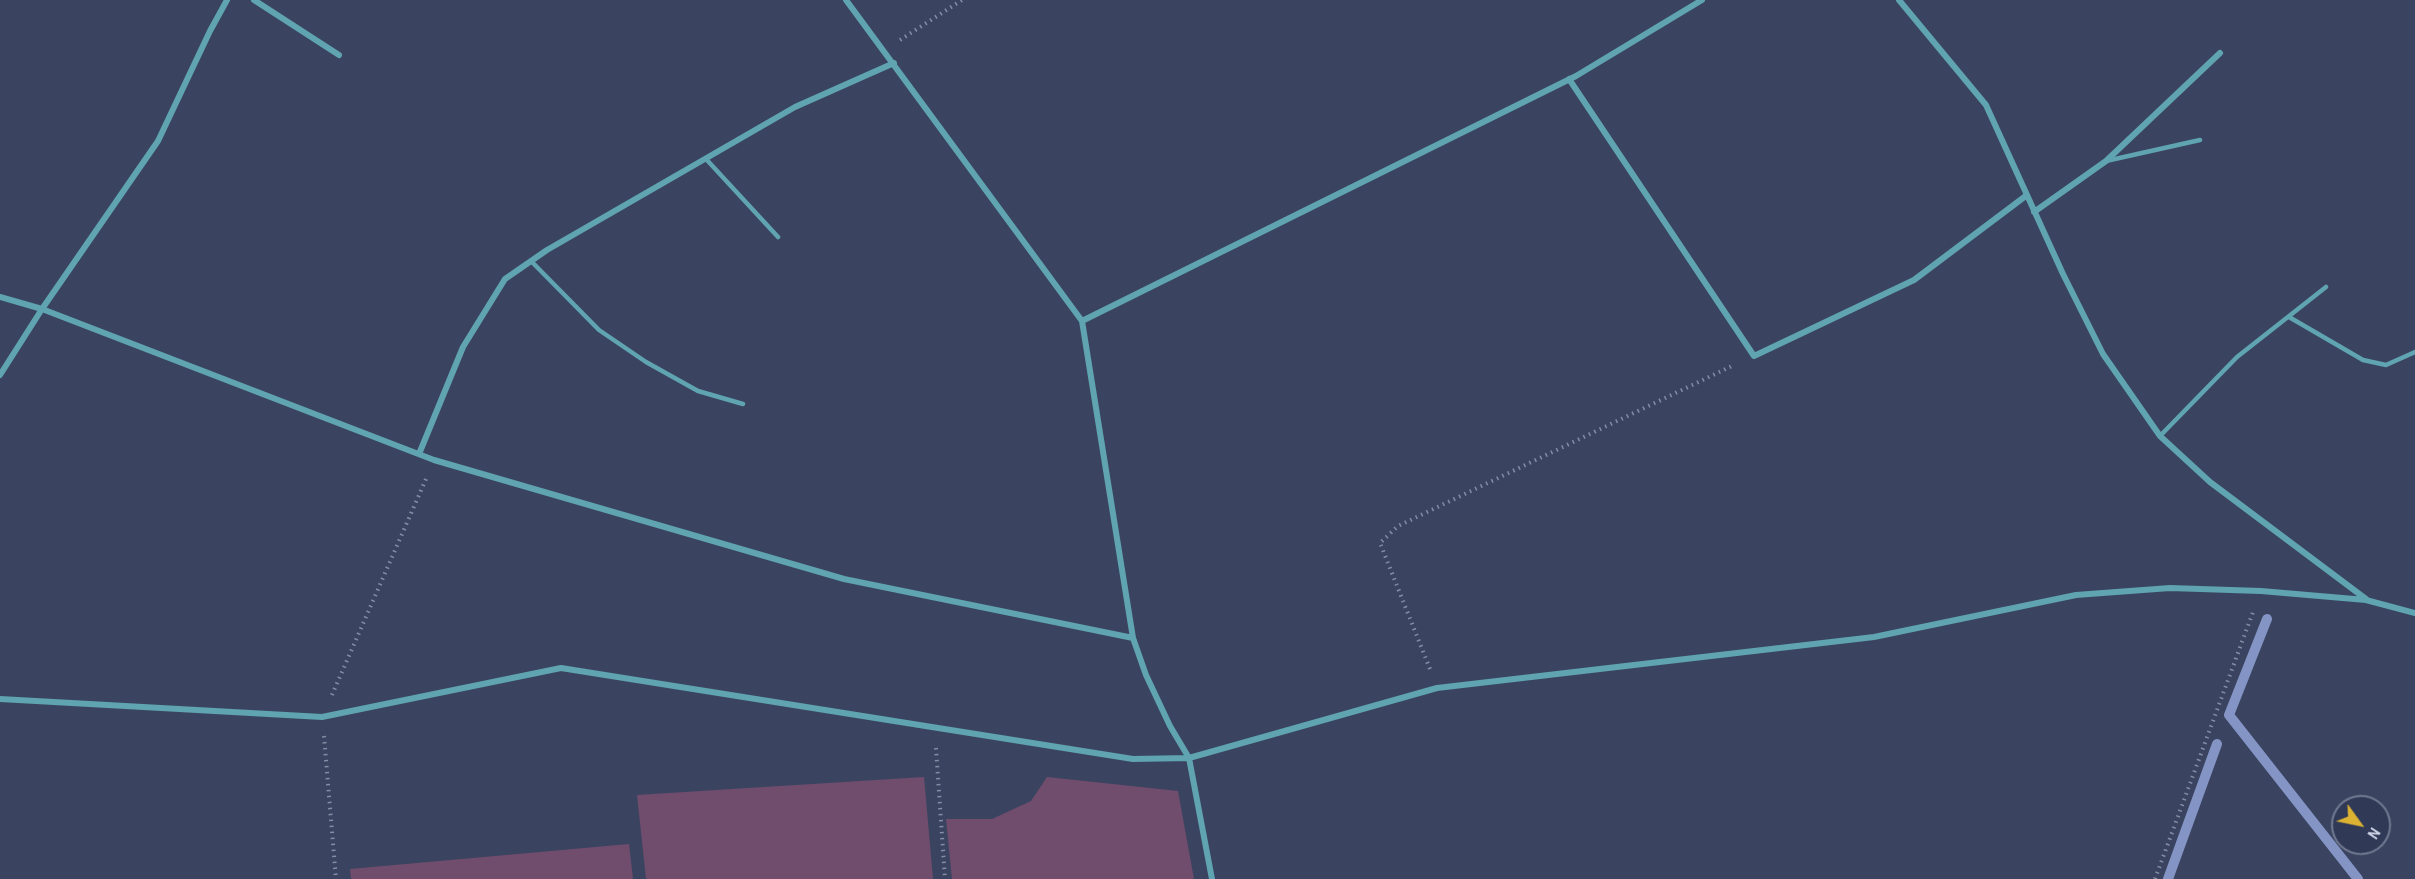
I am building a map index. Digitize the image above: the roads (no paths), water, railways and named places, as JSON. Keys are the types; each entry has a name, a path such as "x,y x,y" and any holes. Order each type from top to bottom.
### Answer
{"street":[{"path":"0,375 42,309 158,141 227,0"},
{"path":"254,0 339,55"},
{"path":"846,0 1082,321 1133,638 1146,675 1170,726 1189,758 1212,879"},
{"path":"1082,321 1569,79 1702,0"},
{"path":"1899,0 1986,105 2034,212 2103,354 2160,436 2210,482 2367,600"},
{"path":"2034,212 2106,160 2220,53"},
{"path":"419,454 464,347 505,279 531,261 795,107 894,63"},
{"path":"1569,79 1754,356 1914,280 2027,195"},
{"path":"0,297 42,309 434,460 844,579 1133,638"},
{"path":"0,699 322,717 561,668 1133,759 1189,758 1437,688 1874,637 2076,594 2170,588 2261,591 2367,600 2415,613"}],"lane":[{"path":"2106,160 2200,140"},
{"path":"706,159 778,237"},
{"path":"531,261 599,330 646,362 698,391 743,404"},
{"path":"2160,436 2237,357 2325,287"},
{"path":"2289,317 2364,360 2386,365 2415,352"}],"waterway":[{"path":"2267,619 2229,715 2358,879"},
{"path":"2168,879 2217,744"}]}
